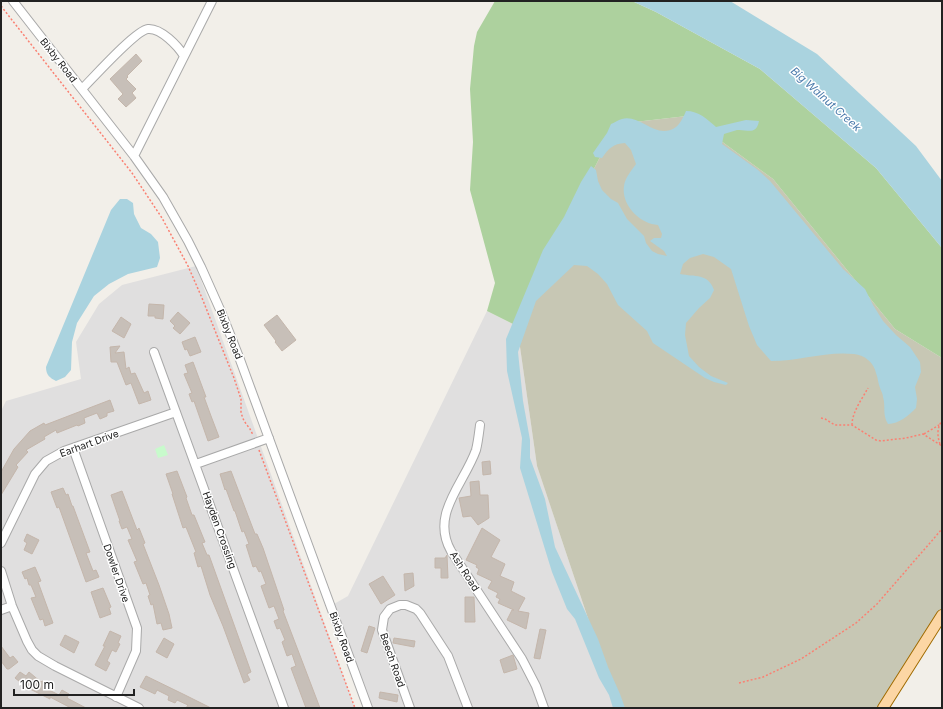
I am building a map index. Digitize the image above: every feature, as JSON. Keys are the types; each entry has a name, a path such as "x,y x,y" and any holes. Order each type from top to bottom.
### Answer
{"main road":[{"path":"883,708 942,615"}],"street":[{"name":"Bixby Road","path":"13,1 134,156 174,216 201,267 229,330 368,708"},
{"path":"134,156 212,1"},
{"path":"82,89 125,45 144,30 152,29 171,40 179,47 184,56"},
{"name":"Hayden Crossing","path":"154,352 284,708"},
{"name":"Earhart Drive","path":"1,543 35,474 46,461 73,448 176,412"},
{"name":"Ash Road","path":"480,425 476,450 450,502 444,522 446,537 448,545 456,558 522,659 536,686 544,708"},
{"path":"196,464 269,438"},
{"name":"Dowler Drive","path":"73,448 137,628 136,651 116,697"},
{"path":"1,571 12,606 27,641 32,650 38,656 140,708"},
{"name":"Beech Road","path":"410,708 382,630 382,623 386,613 390,609 400,605 411,606 420,613 448,656 468,708"},
{"path":"1,610 12,606"}],"path":[{"path":"1,6 132,173 162,218 188,266 234,378 241,399 244,421 250,429 256,443 355,708"},
{"path":"852,425 855,412 868,388"},
{"path":"821,418 835,425 852,425 876,440 881,441 899,440 923,434 939,425 942,421"},
{"path":"939,425 938,431 941,445"},
{"path":"923,434 941,445"},
{"path":"739,683 763,677 801,659 856,623 877,604 942,529"}],"shaded area":[{"path":"687,116 773,179 895,329 942,358 942,608 877,708 618,708 537,466 517,326 546,262 617,124"},
{"path":"196,266 355,708 1,708 1,411 6,401 81,379 76,342 99,304 122,285"},
{"path":"487,311 517,326 537,466 618,708 370,708 334,604 348,596"}],"green space":[{"path":"495,1 632,1 656,12 760,69 876,168 942,248 942,358 895,329 773,179 687,116 617,124 546,262 517,326 487,311 495,283 470,190 473,142 470,89 474,46 477,32"},
{"path":"164,445 168,455 158,458 155,449"}],"water":[{"name":"Big Walnut Creek","path":"632,1 730,1 817,54 916,146 942,181 942,248 876,168 760,69 656,12"},
{"path":"686,111 699,114 716,127 746,120 759,121 756,129 751,131 737,130 724,134 722,144 758,170 770,181 843,269 865,289 883,321 910,347 920,362 921,372 915,387 917,399 916,408 900,421 888,424 885,417 883,395 875,369 871,363 862,356 844,353 771,361 757,345 749,326 731,269 714,257 703,254 690,258 683,264 680,274 705,278 714,290 710,298 686,323 685,335 689,356 699,367 711,376 728,383 726,385 705,378 653,343 647,331 618,305 607,284 598,274 587,266 574,265 536,301 518,352 523,401 530,440 530,458 545,499 555,547 598,639 625,708 613,708 609,695 599,678 575,619 567,609 552,572 520,468 522,438 507,371 506,339 543,250 564,217 581,182 591,166 596,170 598,181 602,190 611,199 618,203 627,219 644,236 646,243 652,251 667,256 664,251 650,241 654,238 661,238 662,234 658,225 651,224 639,217 633,212 626,200 624,186 628,175 636,164 631,150 625,143 617,144 612,147 602,158 595,157 593,153 607,133 611,124 619,120 629,118 662,131 676,127 682,120"},
{"path":"120,199 127,199 133,203 134,214 141,228 151,234 158,242 160,258 157,267 128,274 109,284 94,296 77,323 72,342 71,370 65,377 56,381 49,376 46,367 111,210"}],"building":[{"path":"136,54 142,61 127,76 128,77 126,79 136,89 132,93 136,98 126,107 118,99 123,94 110,79"},
{"path":"149,304 164,305 163,319 155,318 155,316 148,316"},
{"path":"178,312 190,323 180,334 173,328 175,326 170,321"},
{"path":"277,315 296,340 282,351 264,325"},
{"path":"121,317 131,324 124,338 112,331"},
{"path":"195,337 201,352 190,356 187,349 185,350 182,342"},
{"path":"120,346 115,353 124,352 126,369 129,367 131,374 135,373 144,393 148,391 151,400 139,404 131,383 126,385 117,362 111,362 110,347"},
{"path":"193,362 219,437 208,441 194,401 192,402 189,394 192,393 184,374 188,373 185,365"},
{"path":"110,400 114,411 107,413 107,416 100,419 97,413 84,418 85,423 57,433 56,430 44,437 45,439 26,450 28,452 16,465 18,467 1,495 1,472 14,449 30,431 44,423 45,425"},
{"path":"490,461 491,474 483,475 482,462"},
{"path":"177,471 192,515 194,515 205,542 202,543 207,555 209,555 251,672 247,674 250,680 244,683 210,595 201,566 198,567 194,553 196,552 186,527 183,528 172,494 166,474"},
{"path":"231,471 255,534 257,534 263,548 284,610 283,611 320,708 306,708 291,668 296,666 292,654 287,656 282,642 285,640 280,628 277,629 274,621 279,619 274,606 269,608 261,586 266,584 261,571 259,572 256,566 253,567 246,545 249,544 244,531 242,532 220,474"},
{"path":"479,481 480,495 488,495 489,518 478,525 471,516 463,517 459,498 471,496 470,482"},
{"path":"63,488 66,495 68,494 90,552 86,553 93,571 96,570 99,577 86,582 59,507 57,508 51,492"},
{"path":"122,491 137,530 139,528 145,543 143,544 159,585 172,628 163,630 161,623 157,624 153,604 151,605 148,596 150,595 146,583 143,584 134,562 137,561 128,540 132,539 127,527 122,529 119,521 111,495"},
{"path":"482,528 500,540 491,557 505,564 500,576 514,582 511,591 525,598 518,611 529,613 526,629 507,620 512,610 514,610 498,603 500,599 496,597 498,593 488,588 492,581 477,574 479,569 476,567 477,565 466,560"},
{"path":"27,534 39,540 32,554 24,550 27,543 24,541"},
{"path":"447,555 448,578 441,578 441,568 435,568 435,558 445,558"},
{"path":"35,567 41,581 38,582 53,623 45,626 43,619 40,620 31,598 36,597 31,585 29,585 27,578 25,579 22,572"},
{"path":"413,573 414,586 405,591 404,574"},
{"path":"383,576 395,595 381,604 369,584"},
{"path":"103,588 111,607 109,608 111,614 100,618 91,592"},
{"path":"465,597 474,597 475,622 465,622"},
{"path":"369,626 375,628 367,653 361,651"},
{"path":"540,629 546,630 540,659 534,658"},
{"path":"110,631 121,636 118,643 120,644 116,652 112,650 107,661 110,663 106,671 95,665 105,646 103,646"},
{"path":"65,635 79,642 74,653 60,645"},
{"path":"164,638 174,644 167,658 156,652"},
{"path":"394,638 415,641 414,647 393,643"},
{"path":"1,646 10,658 13,656 18,662 9,669 7,669 1,661"},
{"path":"513,655 517,669 504,673 500,660"},
{"path":"20,672 26,676 29,672 41,682 42,681 49,684 47,689 59,695 62,690 69,694 67,698 86,708 71,708 28,688 15,678"},
{"path":"146,676 211,708 186,708 188,705 177,700 175,703 168,700 169,696 157,690 155,694 140,687"},
{"path":"380,692 398,695 397,702 379,698"}]}
